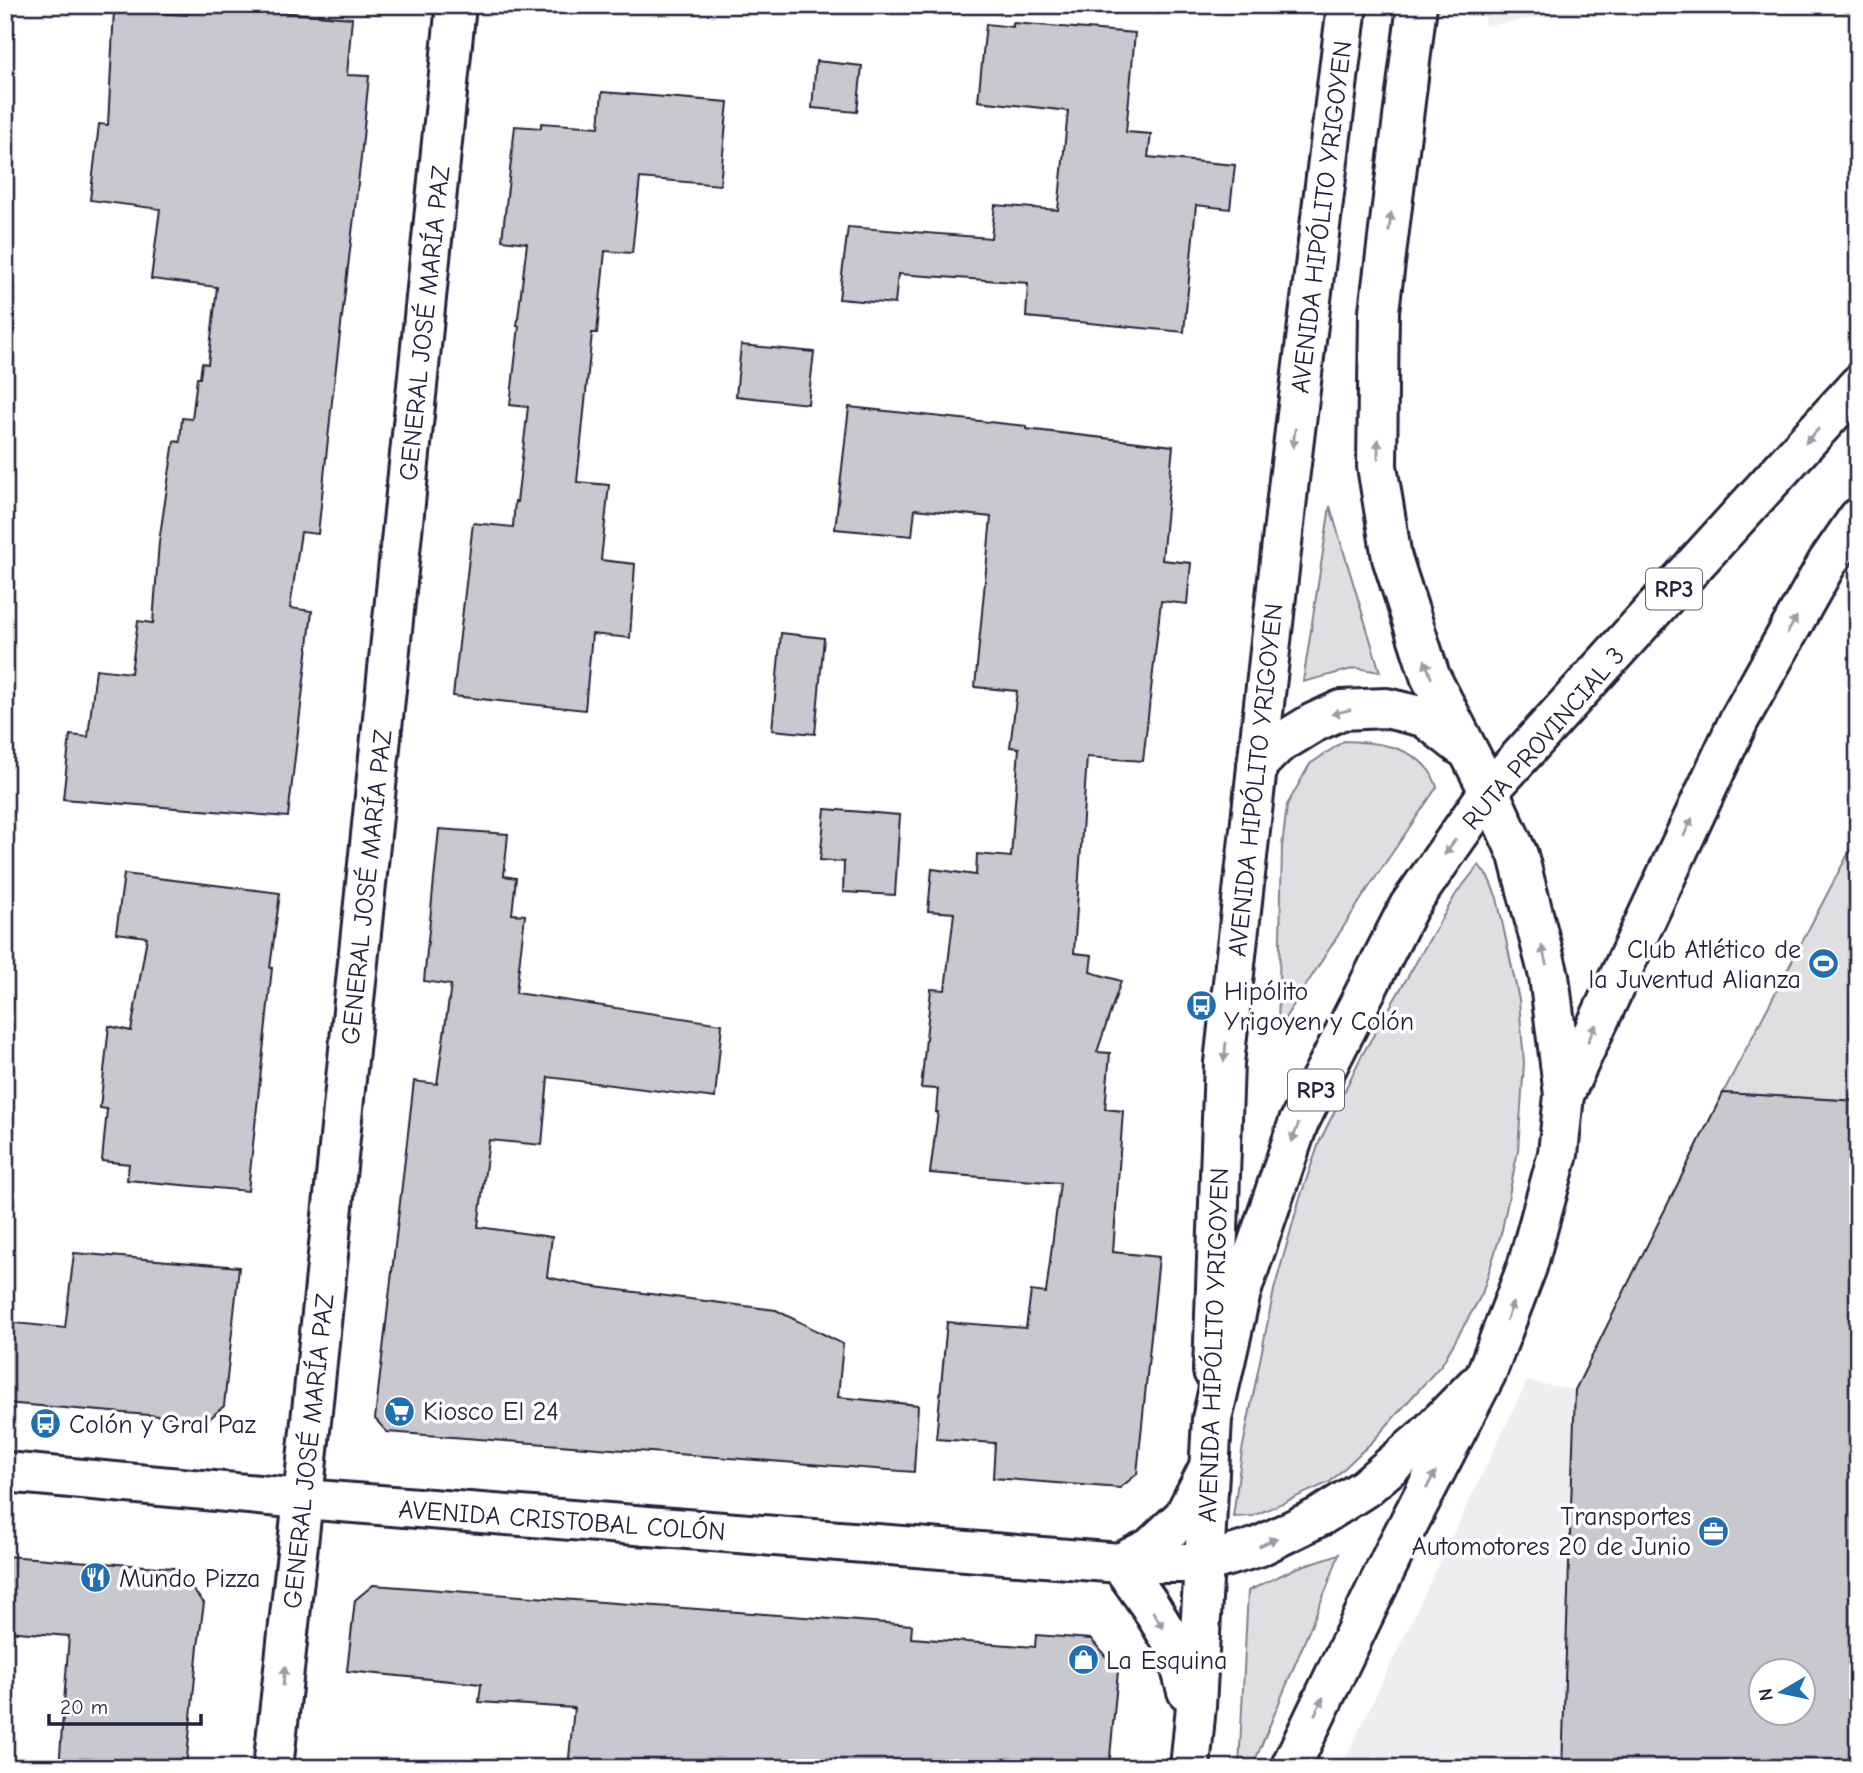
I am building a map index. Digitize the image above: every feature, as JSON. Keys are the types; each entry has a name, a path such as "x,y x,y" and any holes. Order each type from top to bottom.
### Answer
{"main road":[{"name":"GENERAL JOSÉ MARÍA PAZ","path":"273,1768 456,5"},
{"name":"AVENIDA HIPÓLITO YRIGOYEN","path":"1189,1768 1195,1717 1212,1419 1224,1063 1290,466 1348,5"},
{"path":"1290,1768 1398,1544 1486,1374 1527,1267 1558,1154 1564,1095 1549,976 1518,855 1425,663 1392,558 1377,466 1379,311 1417,5"},
{"name":"RUTA PROVINCIAL 3","path":"1212,1419 1241,1292 1298,1124 1409,906 1489,791 1858,385"},
{"path":"1564,1095 1739,720 1827,563 1858,518"},
{"path":"1258,765 1278,745 1340,709 1386,708 1424,717 1469,752"},
{"name":"AVENIDA CRISTOBAL COLÓN","path":"5,1472 303,1499 1119,1563 1203,1563 1258,1546 1321,1516 1365,1488 1426,1436 1486,1374"},
{"path":"1195,1717 1175,1647 1149,1604 1119,1563 1150,1548 1184,1516 1208,1469"}],"shaded area":[{"path":"1486,5 1623,5 1484,26"},
{"path":"1330,506 1380,672 1356,668 1303,682"},
{"path":"1344,741 1379,744 1413,756 1431,774 1437,787 1278,1029 1282,847 1287,805 1310,764"},
{"name":"Club Atlético de la Juventud Alianza","path":"1858,835 1858,1101 1723,1093"},
{"path":"1479,865 1497,898 1519,1000 1524,1063 1518,1150 1502,1230 1482,1294 1442,1364 1372,1442 1330,1482 1253,1516 1233,1517 1242,1451 1274,1290 1299,1201 1319,1143 1362,1055 1456,894"},
{"path":"1527,1381 1575,1390 1562,1768 1343,1768 1346,1757"},
{"path":"1339,1554 1252,1768 1239,1768 1248,1591 1296,1568"}],"building":[{"path":"188,5 352,18 347,75 369,76 318,534 301,532 290,608 312,611 288,817 63,799 70,735 88,737 96,669 131,673 138,621 153,623 159,542 174,441 180,442 182,418 192,419 197,378 200,378 202,363 208,364 217,287 151,279 160,209 90,200 99,124 108,125 114,10 187,15"},
{"path":"1013,23 1135,33 1126,132 1151,134 1148,157 1235,165 1230,209 1196,205 1184,332 1026,317 1028,283 898,274 895,304 839,299 848,227 991,238 995,205 1058,210 1068,111 978,101 986,24 1013,27"},
{"path":"816,61 862,66 857,112 812,108"},
{"path":"602,92 728,102 720,185 640,178 632,253 605,251 597,333 592,333 577,482 609,485 601,560 635,564 630,638 592,634 585,710 453,696 473,523 513,527 528,407 510,405 527,243 502,240 515,126 541,128 541,123 599,127"},
{"path":"741,345 814,352 808,404 736,396"},
{"path":"849,407 1026,426 1026,429 1173,446 1162,560 1191,563 1187,604 1161,601 1143,761 1087,757 1074,953 1092,955 1090,972 1121,981 1097,1052 1110,1053 1105,1109 1123,1111 1113,1252 1159,1257 1137,1474 1120,1488 993,1478 995,1443 936,1439 947,1322 1026,1328 1031,1291 1046,1293 1060,1183 930,1173 938,1112 938,1089 921,1088 931,989 945,990 954,913 928,911 932,869 976,875 977,854 1011,857 1019,748 1010,747 1017,691 975,687 991,517 915,509 912,536 835,529"},
{"path":"781,633 824,638 815,734 772,730"},
{"path":"825,809 900,815 895,895 843,892 844,862 820,860"},
{"path":"439,829 508,834 504,876 516,878 512,914 525,915 516,993 722,1024 715,1098 548,1077 542,1145 489,1140 478,1227 552,1237 547,1277 588,1286 776,1310 843,1344 838,1397 918,1405 914,1472 387,1432 375,1419 414,1081 437,1084 451,985 424,981"},
{"path":"124,874 280,893 248,1191 127,1180 129,1164 102,1161 107,1109 100,1108 109,1026 131,1031 147,937 116,933"},
{"name":"Transportes Automotores 20 de Junio","path":"1723,1093 1858,1101 1858,1768 1562,1768 1575,1390"},
{"path":"74,1253 239,1267 224,1406 208,1420 5,1403 5,1322 65,1328"},
{"path":"5,1556 174,1568 204,1603 186,1768 59,1768 69,1636 5,1631"},
{"path":"373,1585 912,1625 911,1638 1035,1647 1036,1635 1091,1639 1118,1671 1109,1768 568,1768 574,1708 479,1702 481,1684 347,1671 355,1600"}],"place":[{"name":"Club Atlético de la Juventud Alianza","path":"1824,964"},
{"name":"Hipólito Yrigoyen y Colón","path":"1201,1006"},
{"name":"Kiosco El 24","path":"400,1411"},
{"name":"Colón y Gral Paz","path":"46,1424"},
{"name":"Transportes Automotores 20 de Junio","path":"1714,1531"},
{"name":"Mundo Pizza","path":"96,1578"},
{"name":"La Esquina","path":"1083,1660"}]}
